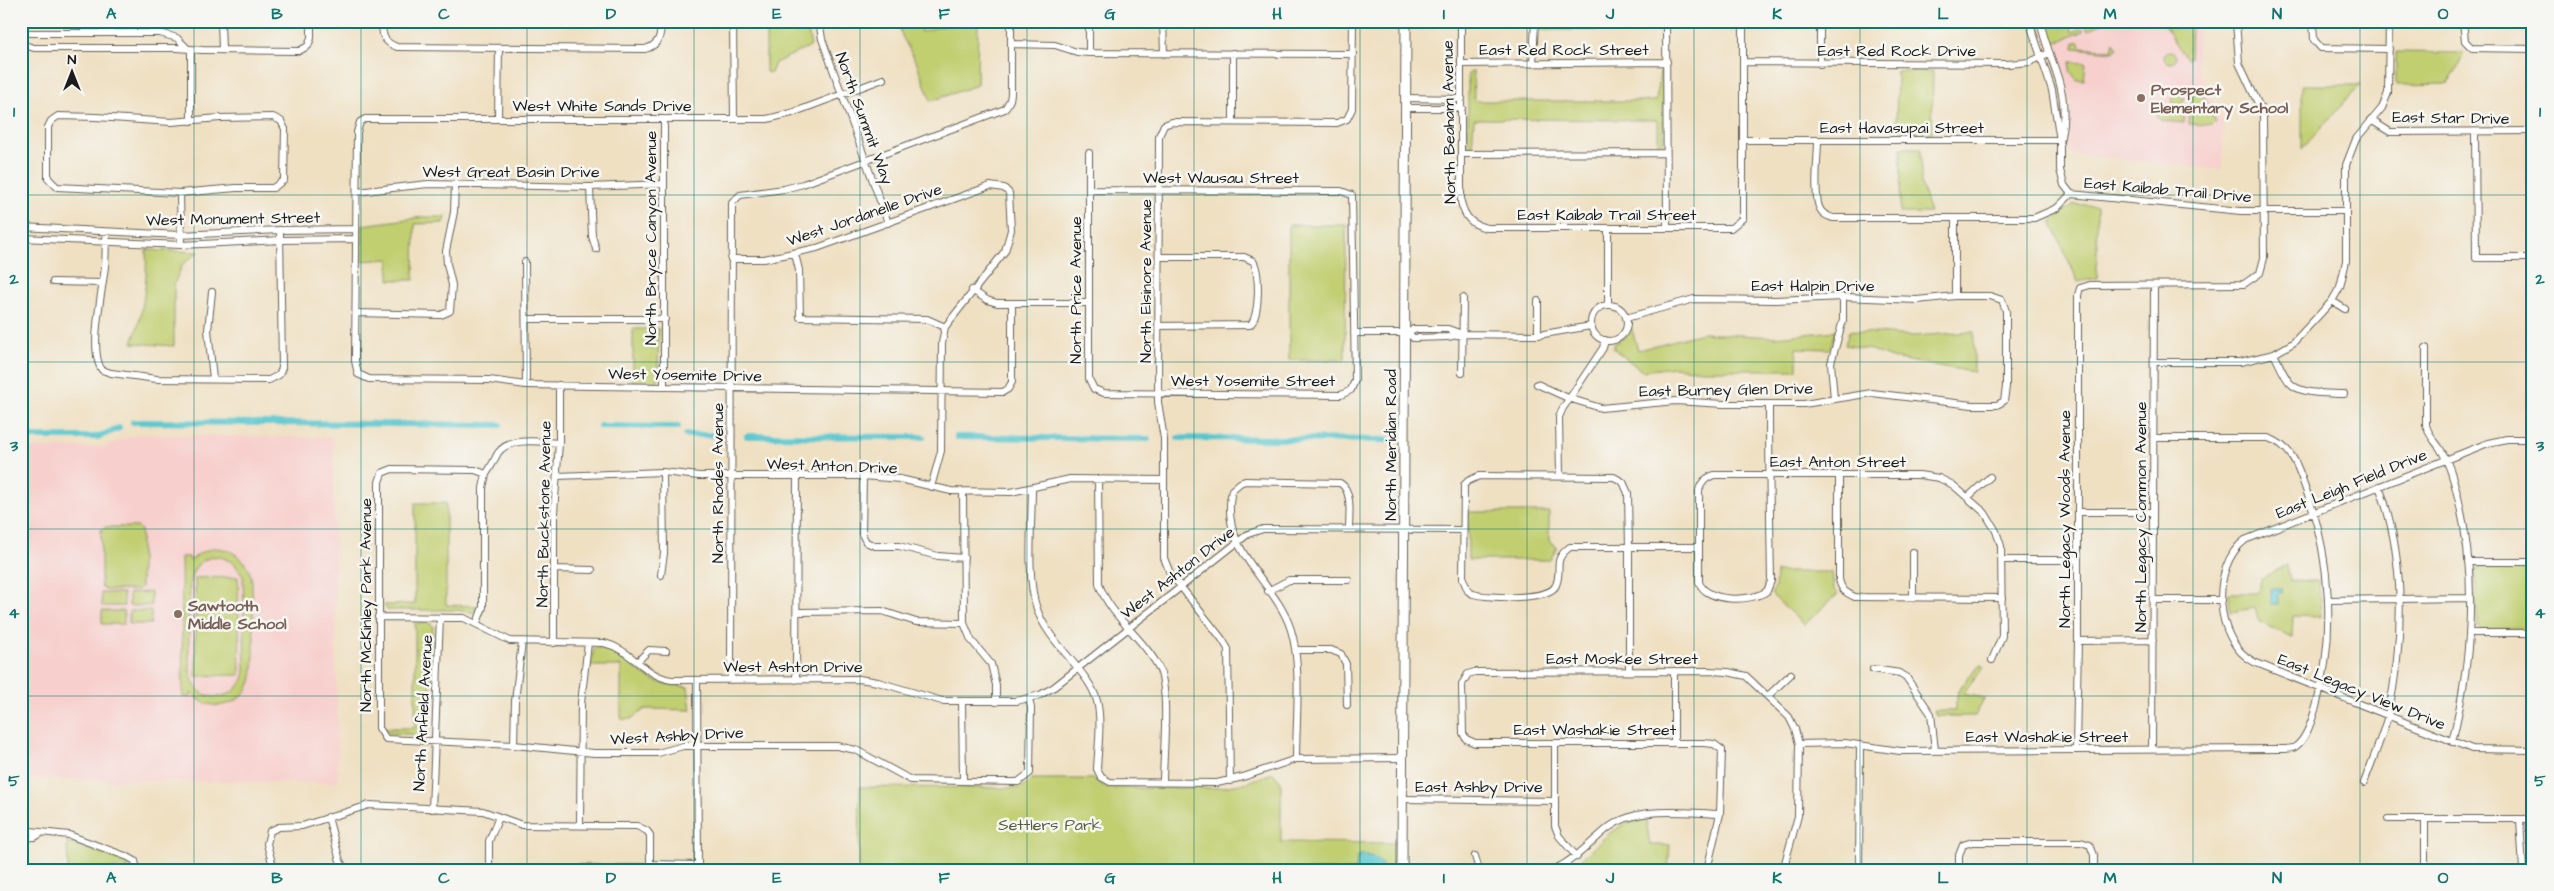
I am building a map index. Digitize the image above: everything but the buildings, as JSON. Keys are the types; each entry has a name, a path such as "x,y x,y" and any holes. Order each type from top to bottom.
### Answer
{"main road":[{"name":"North Meridian Road","path":"1402,870 1407,333 1406,21"}],"street":[{"path":"221,21 223,30 222,50"},
{"path":"21,44 34,48 189,48 298,51 308,46 311,38 311,21"},
{"path":"382,21 382,32 386,42 397,48 645,48 656,45 661,34 661,21"},
{"path":"733,21 734,119"},
{"path":"819,22 829,21"},
{"path":"865,161 1001,111 1008,106 1011,94 1011,21"},
{"path":"1089,21 1089,53"},
{"path":"1163,21 1164,54"},
{"path":"1233,53 1233,122 1338,123 1347,119 1352,109 1353,21"},
{"name":"North Beaham Avenue","path":"1461,21 1461,202 1463,213 1470,221"},
{"path":"1533,64 1535,21"},
{"path":"1666,21 1667,228"},
{"path":"1743,21 1744,140"},
{"path":"1820,21 1820,64"},
{"path":"2029,21 2052,90 2060,140"},
{"path":"2040,21 2049,53 2062,84 2065,108 2060,140 2060,170 2064,185 2071,194"},
{"path":"2154,285 2244,284 2256,277 2262,267 2264,258 2263,114 2239,63 2236,21"},
{"path":"2313,21 2313,37 2318,46 2325,49 2389,49"},
{"path":"2154,362 2240,362 2274,354 2293,343 2332,301 2344,272 2348,156 2356,139 2382,108 2388,93 2389,21"},
{"path":"2464,21 2464,36 2468,46 2476,49 2533,49"},
{"name":"North Summit Way","path":"819,22 841,95 888,223"},
{"path":"21,33 160,33 177,38 189,48 191,121"},
{"path":"1011,44 1055,45 1077,52 1089,53 1353,54"},
{"path":"498,118 499,48"},
{"name":"East Red Rock Drive","path":"1743,62 2014,64 2049,53"},
{"name":"East Red Rock Street","path":"1461,64 1667,62"},
{"name":"West White Sands Drive","path":"357,192 357,132 360,122 371,117 767,119 883,79"},
{"path":"1406,103 1462,99"},
{"path":"1406,103 1462,108"},
{"path":"58,116 96,116 153,122 191,121 273,117 281,121 285,129 285,176 281,184 273,188 236,188 180,193 59,188 49,180 48,127 52,120 58,116"},
{"name":"North Bryce Canyon Avenue","path":"664,119 664,386"},
{"name":"East Star Drive","path":"2372,120 2390,132 2533,131"},
{"name":"North Elsinore Avenue","path":"1230,781 1228,649 1170,573 1164,558 1164,439 1158,394 1158,326 1159,136 1164,125 1172,122 1233,122"},
{"path":"2475,132 2476,258 2533,258"},
{"name":"East Havasupai Street","path":"1744,140 2060,140"},
{"name":"East Kaibab Trail Street","path":"1470,221 1488,228 1731,228 1743,218 1744,140"},
{"name":"East Kaibab Trail Drive","path":"1818,140 1819,209 1825,215 1833,218 2034,218 2057,208 2071,194 2229,210 2346,211"},
{"name":"North Price Avenue","path":"1090,153 1089,379 1094,389"},
{"path":"1461,154 1666,153"},
{"name":"North Rhodes Avenue","path":"731,680 731,209 735,198 740,195 784,189 865,161"},
{"name":"West Great Basin Drive","path":"357,192 428,184 590,187 664,184"},
{"path":"357,192 356,313 441,315 450,311 452,285 446,264 446,250 454,212 455,184"},
{"name":"West Jordanelle Drive","path":"731,259 764,259 795,254 990,186 1004,188 1009,193 1011,200 1011,230 1005,251 972,290"},
{"path":"590,187 592,236 596,249"},
{"name":"West Wausau Street","path":"1089,190 1341,191 1352,195 1354,333"},
{"path":"180,193 181,245"},
{"path":"1954,219 1956,296"},
{"name":"West Monument Street","path":"21,227 180,235 280,230 356,229"},
{"path":"1608,228 1608,305"},
{"path":"107,232 97,325 97,360 102,370 157,379 269,380 279,376 282,368 280,230"},
{"name":"West Monument Street","path":"21,238 106,240 181,245 281,240 356,239"},
{"path":"795,254 799,270 800,317 927,319 945,327"},
{"path":"1158,326 1244,326 1254,322 1257,314 1257,270 1253,261 1244,257 1159,257"},
{"path":"525,262 526,385"},
{"path":"53,282 103,283"},
{"name":"North Legacy Woods Avenue","path":"2076,750 2078,640 2078,295 2080,288 2090,285 2154,285"},
{"name":"North Legacy Common Avenue","path":"2152,749 2154,285"},
{"path":"931,487 941,451 940,392 942,342 945,327 972,290 987,300 1012,303 1089,303"},
{"path":"212,292 208,339 213,379"},
{"name":"East Halpin Drive","path":"1626,318 1694,299 1776,300 1843,297 1917,300 1956,296 1990,296 2002,300 2006,311 2006,387 2004,401"},
{"path":"1834,399 1831,363 1843,320 1843,297"},
{"path":"1462,373 1464,298"},
{"path":"1538,301 1538,334"},
{"path":"2332,301 2345,309"},
{"name":"West Yosemite Drive","path":"356,313 356,369 360,376 370,379 489,380 526,385 730,386 760,389 1003,392 1008,389 1012,382 1012,303"},
{"path":"1608,305 1619,308 1626,318 1624,333 1616,340 1605,340 1596,335 1591,326 1593,314 1608,305"},
{"path":"526,319 665,319"},
{"path":"1354,333 1407,333 1413,329 1440,329 1462,334 1538,334 1591,326"},
{"name":"West Yosemite Street","path":"1094,389 1104,393 1341,395 1351,390 1355,380 1354,333"},
{"path":"1560,476 1560,417 1568,398 1603,348 1605,340"},
{"path":"2426,348 2426,425 2446,460 2456,490 2465,533 2468,562 2470,632 2462,703 2452,742"},
{"path":"2274,354 2290,383 2297,388 2304,391 2344,394"},
{"name":"East Burney Glen Drive","path":"1537,384 1568,398 1601,408 1676,401 1804,404 1872,393 1972,405 1997,405 2004,401"},
{"name":"North Buckstone Avenue","path":"554,643 559,385"},
{"path":"1629,672 1629,548 1628,493 1623,482 1614,477 1479,476 1468,481 1463,490 1463,579 1468,591 1480,596 1542,596 1550,592 1556,586 1558,560 1562,553 1570,547 1629,548 1699,547 1699,582 1704,592 1713,597 1753,597 1767,591 1771,581 1769,404"},
{"path":"2154,438 2259,437 2277,440 2288,449 2315,513 2322,544 2328,600 2327,644 2320,689"},
{"name":"East Leigh Field Drive","path":"2222,600 2226,569 2233,552 2238,545 2253,536 2495,441 2533,439"},
{"path":"477,623 483,607 483,488 486,474 499,452 506,446 520,442 559,443"},
{"name":"North McKinley Park Avenue","path":"382,736 379,728 378,617 379,482 382,473 392,469 475,470 486,474"},
{"path":"661,575 664,553 663,472"},
{"name":"West Anton Drive","path":"557,476 663,472 731,476 863,476 900,479 931,487 963,492 1011,492 1063,480 1164,480"},
{"path":"1839,475 1839,579 1843,590 1855,597 2002,598"},
{"name":"East Anton Street","path":"1699,547 1699,490 1704,481 1714,476 1919,475 1939,478 1953,485 1985,513 1996,531 2001,546 2002,636 1992,660"},
{"path":"796,680 798,612 797,476"},
{"path":"863,476 862,534 866,542 875,546 898,546 938,556 964,558"},
{"path":"1968,497 1990,477"},
{"path":"1098,479 1099,584 1106,600 1154,660 1162,677 1163,782"},
{"path":"1296,759 1296,650 1287,618 1237,541 1231,525 1231,496 1236,486 1245,481 1335,482 1345,486 1348,495 1349,529"},
{"path":"2364,783 2387,716 2394,678 2399,599 2398,571 2386,506 2379,486"},
{"path":"1032,488 1032,579 1034,603 1047,631 1094,691 1097,701 1098,769 1101,777 1110,782 1230,781 1296,759 1403,758"},
{"path":"963,492 964,623 971,640 991,664 996,685 996,702"},
{"path":"2078,512 2154,512"},
{"name":"West Ashton Drive","path":"378,617 464,618 510,641 604,643 618,648 652,674 663,679 869,680 942,701 996,702 1029,699 1054,687 1248,534 1263,529 1463,530"},
{"path":"1913,552 1913,597"},
{"path":"2002,560 2078,560"},
{"path":"2468,562 2533,562"},
{"path":"554,570 592,570"},
{"path":"1268,591 1283,581 1289,580 1348,580"},
{"path":"2328,600 2470,598"},
{"path":"2153,600 2222,600"},
{"name":"East Legacy View Drive","path":"2222,600 2229,637 2239,652 2254,662 2452,742 2478,750 2533,750"},
{"path":"798,612 882,611 916,622 964,623"},
{"name":"North Anfield Avenue","path":"432,809 440,618"},
{"path":"2470,632 2533,633"},
{"path":"2078,640 2153,640"},
{"path":"514,746 515,701 522,642"},
{"path":"580,825 581,704 588,643"},
{"path":"637,662 649,650 666,651"},
{"path":"1296,650 1331,650 1341,654 1346,664 1347,705"},
{"path":"1873,669 1900,673 1906,677 1931,714 1935,750"},
{"path":"1674,671 1674,743"},
{"name":"East Moskee Street","path":"1466,739 1463,733 1462,684 1468,674 1476,672 1674,671 1728,672 1746,676 1789,717 1799,744"},
{"path":"1768,695 1791,674"},
{"path":"274,870 267,844 270,831 302,826 369,805 483,811 522,825 637,826 647,830 651,839 650,867 698,867 697,680"},
{"name":"East Washakie Street","path":"1799,744 1845,743 1900,751 2280,750 2295,747 2309,727 2320,689"},
{"name":"West Ashby Drive","path":"382,736 390,740 514,746 580,752 658,753 678,747 698,746 837,746 856,750 912,780 1018,782 1027,777 1031,767 1031,708 1029,699"},
{"path":"962,701 963,781"},
{"name":"East Washakie Street","path":"1466,739 1475,743 1714,744 1722,750 1720,814"},
{"path":"1555,743 1555,826 1559,836 1576,856"},
{"path":"1783,870 1798,816 1799,744"},
{"path":"1859,870 1860,745"},
{"name":"East Ashby Drive","path":"1403,800 1555,801"},
{"path":"1553,870 1576,856 1610,827 1638,813 1720,814 1708,870"},
{"path":"489,870 489,841 499,817"},
{"path":"328,818 340,861 349,869"},
{"path":"2388,819 2533,819"},
{"path":"2425,819 2425,870"},
{"path":"2520,819 2523,870"},
{"path":"21,830 35,830 40,834"},
{"path":"21,838 35,837 40,834 69,835 135,861 137,870"},
{"path":"1959,870 1959,855 1963,845 1972,842 2081,842 2090,845 2094,855 2094,870"},
{"path":"1475,856 1479,870"}],"shaded area":[{"name":"Prospect Elementary School","path":"2045,21 2198,21 2197,66 2223,124 2223,163 2221,170 2068,153 2071,103 2066,79"},
{"name":"Sawtooth Middle School","path":"138,434 333,438 338,783 21,779 21,448 103,447"}],"green space":[{"path":"766,21 806,21 811,46 775,63 771,73 766,72"},
{"path":"898,21 918,21 921,32 959,21 978,21 977,85 931,101 917,64 902,36"},
{"path":"1542,21 1663,21 1663,30 1540,30"},
{"path":"2045,21 2070,21 2072,32 2083,28 2084,31 2053,44"},
{"path":"2084,21 2107,21 2088,30"},
{"path":"2161,21 2191,21 2190,58 2187,59"},
{"path":"2075,42 2080,42 2081,47 2112,50 2114,42 2118,48 2113,52 2074,48"},
{"path":"2168,51 2172,51 2176,57 2172,63 2168,63 2164,59 2164,55"},
{"path":"2396,52 2463,53 2464,55 2448,84 2396,85"},
{"path":"2071,62 2086,63 2084,80 2077,80 2070,71"},
{"path":"1473,71 1474,98 1477,101 1656,101 1660,72 1664,75 1663,146 1658,150 1658,123 1656,120 1474,119 1472,150 1468,146 1468,74"},
{"path":"1897,71 1933,71 1932,134 1896,133"},
{"path":"2302,85 2360,85 2302,149"},
{"path":"2176,93 2180,93 2184,99 2180,105 2176,105 2172,101 2172,97"},
{"path":"2192,93 2203,94 2215,122 2212,125 2189,124"},
{"path":"2157,105 2185,108 2184,123 2161,121 2156,115"},
{"path":"1901,148 1921,148 1921,184 1930,213 1900,213"},
{"path":"2074,204 2097,206 2097,278 2078,282 2051,222"},
{"path":"423,217 446,217 444,223 415,224 414,280 389,280 389,259 362,261 362,225"},
{"path":"1289,225 1346,225 1345,360 1289,360"},
{"path":"146,250 199,252 183,264 174,284 174,346 132,343 144,297"},
{"path":"1630,323 1638,350 1702,333 1776,337 1836,331 1830,349 1797,348 1797,370 1702,370 1674,367 1642,371 1614,349 1614,344 1627,336"},
{"path":"633,329 659,329 658,380 655,383 633,383"},
{"path":"1849,331 1913,336 1974,332 1974,372 1891,358 1871,350 1845,345"},
{"path":"415,503 446,503 446,605 477,606 475,611 471,613 458,610 387,610 384,605 415,604"},
{"path":"1468,512 1549,512 1549,541 1557,547 1550,560 1468,560"},
{"path":"105,527 138,527 141,530 141,587 138,590 105,590 101,587 101,530"},
{"path":"213,548 228,550 240,557 251,575 254,647 253,672 247,690 241,697 223,705 206,703 191,693 191,697 183,697 181,557 189,557 190,561 200,553","holes":["219,556 234,563 243,576 245,669 243,679 238,687 230,693 213,697 204,694 197,688 190,670 190,582 193,571 203,560"]},
{"path":"2287,565 2290,581 2319,581 2321,617 2293,616 2292,637 2259,622 2255,608 2230,612 2229,593 2258,593 2260,579"},
{"path":"2481,566 2533,567 2533,629 2482,629 2477,626 2475,571"},
{"path":"1776,572 1832,572 1834,589 1838,594 1804,625 1771,594 1775,588"},
{"path":"238,577 240,675 196,676 195,578"},
{"path":"151,592 151,606 129,606 129,593"},
{"path":"101,593 123,593 124,606 102,606"},
{"path":"102,611 124,611 124,624 102,624"},
{"path":"129,611 151,611 151,624 129,624"},
{"path":"415,623 430,623 433,626 429,732 425,735 388,733 385,728 415,728"},
{"path":"594,648 618,654 643,674 656,681 688,687 691,710 645,709 631,719 621,719 621,666 591,666"},
{"path":"1980,664 1984,667 1963,694 1985,698 1975,716 1936,716 1934,711 1955,711 1958,691"},
{"name":"Settlers Park","path":"1273,773 1281,782 1281,842 1395,843 1394,870 859,870 860,787 1020,788 1033,779 1094,779 1106,788 1216,788 1241,784"},
{"path":"1646,819 1650,845 1670,845 1668,870 1569,870 1611,832 1625,824"},
{"path":"67,842 126,862 129,868 68,870"},
{"path":"531,864 639,865 639,870 531,870"}],"water":[{"path":"2271,588 2282,588 2282,593 2279,593 2279,604 2271,604"},
{"path":"1363,854 1378,860 1383,870 1356,870 1357,857"}],"waterway":[{"path":"133,422 500,425"},
{"path":"600,426 678,427"},
{"path":"21,437 98,437 119,428"},
{"path":"686,435 713,435"},
{"path":"747,436 923,437"},
{"path":"957,437 1148,439"},
{"path":"1178,438 1389,440"}],"place":[{"name":"Prospect Elementary School","path":"2141,98"},
{"name":"Sawtooth Middle School","path":"178,614"}]}
